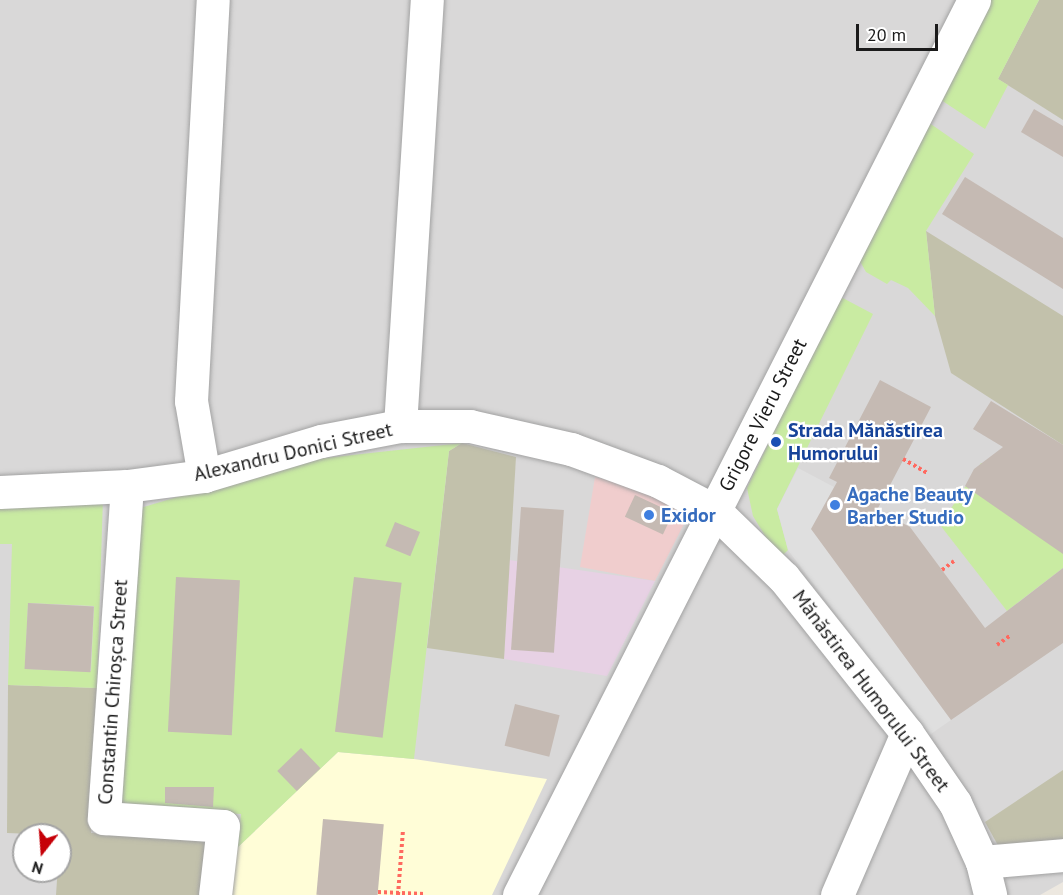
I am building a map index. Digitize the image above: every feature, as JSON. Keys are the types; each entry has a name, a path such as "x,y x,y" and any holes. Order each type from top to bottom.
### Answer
{"street":[{"path":"204,476 191,401 213,0"},
{"path":"400,426 427,0"},
{"name":"Grigore Vieru Street","path":"519,895 974,0"},
{"name":"Alexandru Donici Street","path":"0,492 127,486 204,476 321,441 400,426 470,426 571,449 658,481 715,511"},
{"name":"Constantin Chiroșca Street","path":"127,486 104,818 223,826 215,895"},
{"name":"Mănăstirea Humorului Street","path":"715,511 784,578 907,733 955,803 982,862 990,895"},
{"path":"837,895 907,733"},
{"path":"982,862 1063,855"}],"path":[{"path":"903,459 927,473"},
{"path":"942,570 954,561"},
{"path":"997,645 1011,635"},
{"path":"398,894 403,830"},
{"path":"378,892 425,894"}],"shaded area":[{"path":"0,0 1063,0 1063,882 1040,895 0,895"},
{"path":"1039,0 1063,0 1063,120 998,79"},
{"path":"926,231 1063,316 1063,445 951,373 935,316"},
{"path":"462,443 516,457 504,659 427,648 449,451"},
{"path":"798,468 834,487 812,529 951,720 928,736 788,550 777,509"},
{"path":"595,477 639,488 688,516 655,581 580,567"},
{"path":"509,560 655,581 607,676 504,659"},
{"path":"8,685 97,688 91,833 213,835 207,895 56,895 57,883 72,883 72,823 12,823 12,833 7,833"},
{"path":"338,752 414,759 547,779 492,895 232,895 237,848"},
{"path":"1063,770 1063,842 1000,849 985,822"}],"green space":[{"path":"989,0 1039,0 998,79 1008,85 985,129 938,98"},
{"path":"925,120 974,154 926,231 935,316 908,288 891,280 887,284 866,272 857,256"},
{"path":"839,296 873,314 777,509 788,550 779,559 753,516 747,488"},
{"path":"462,443 449,451 414,759 338,752 237,848 241,814 115,810 137,509 297,461"},
{"path":"981,463 991,464 1063,515 1063,568 1007,611 940,525"},
{"path":"103,497 97,688 8,685 12,544 0,544 0,502","holes":["28,603 94,606 91,671 25,669"]}],"building":[{"path":"1034,109 1063,126 1063,157 1021,132"},
{"path":"965,177 1063,238 1063,289 942,214"},
{"path":"880,380 931,407 877,510 910,527 985,628 1063,568 1063,643 951,720 811,529 837,482 829,478"},
{"path":"991,401 1063,445 1063,554 965,486 974,469 1003,447 973,429"},
{"path":"635,495 673,513 663,535 625,517"},
{"path":"521,507 564,510 554,653 511,650"},
{"path":"395,522 420,532 410,556 385,546"},
{"path":"176,577 240,580 232,735 168,732"},
{"path":"354,577 402,583 383,738 335,732"},
{"path":"28,603 94,606 90,672 25,669"},
{"path":"515,704 560,715 549,757 505,746"},
{"path":"301,748 320,768 297,791 277,771"},
{"path":"165,787 214,787 213,807 165,803"},
{"path":"323,819 384,824 378,895 316,895"}],"place":[{"name":"Strada Mănăstirea Humorului","path":"776,442"},
{"name":"Agache Beauty Barber Studio","path":"835,505"},
{"name":"Exidor","path":"649,515"}]}
